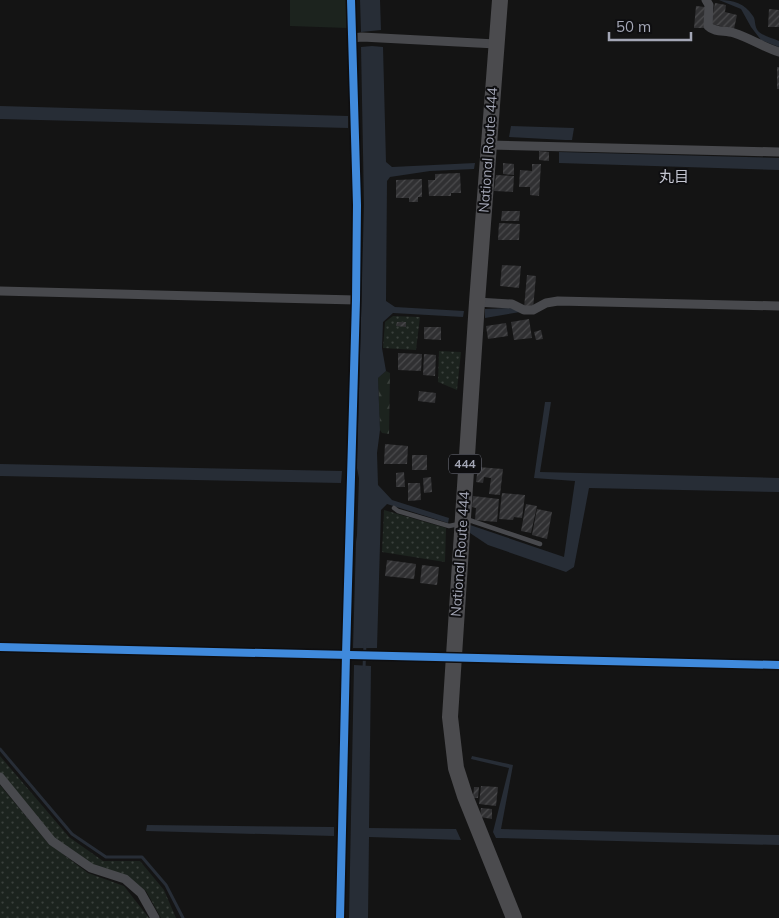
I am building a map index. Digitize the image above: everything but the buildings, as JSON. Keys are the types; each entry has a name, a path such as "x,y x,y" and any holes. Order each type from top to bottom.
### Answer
{"highway":[{"name":"National Route 444","path":"500,0 476,302 450,717 456,768 464,796 514,918"}],"street":[{"path":"340,918 356,300 357,205 351,0"},
{"path":"706,0 709,5 708,26 712,29 734,32 779,52"},
{"path":"352,38 496,44"},
{"path":"489,145 779,152"},
{"path":"0,291 356,300"},
{"path":"476,302 512,304 524,310 533,310 546,303 558,301 779,306"},
{"path":"0,647 779,665"},
{"path":"0,777 52,841 91,868 124,879 141,893 155,918"}],"lane":[{"path":"394,508 398,511 448,526 462,524 470,520 540,544"}],"green space":[{"path":"290,0 347,0 347,28 290,26"},
{"path":"393,316 420,317 416,350 383,348 385,322"},
{"path":"439,351 461,352 457,390 438,382"},
{"path":"386,371 390,373 389,434 382,433 380,430 378,378"},
{"path":"384,510 446,528 445,562 382,552"},
{"path":"0,756 69,837 103,861 140,861 164,890 176,918 161,918 146,891 128,877 92,865 56,840 0,773"},
{"path":"0,785 47,842 88,873 124,886 149,918 0,918"}],"shaded area":[{"path":"360,0 380,0 381,30 361,32"},
{"path":"719,0 734,2 746,8 754,18 758,31 765,36 779,41 779,47 761,40 741,9"},
{"path":"361,47 383,47 386,162 392,167 475,163 474,169 430,171 390,177 387,181 386,301 395,307 464,311 463,317 393,313 383,322 382,348 386,371 378,378 380,430 377,453 378,485 392,500 449,518 448,523 387,504 381,510 377,648 353,648 359,478 357,468 364,205"},
{"path":"0,106 348,116 348,128 0,119"},
{"path":"511,126 574,128 572,140 565,140 509,137"},
{"path":"559,152 779,158 779,170 559,163"},
{"path":"513,308 520,312 485,318 485,309"},
{"path":"545,402 551,402 540,472 779,478 779,492 589,488 574,567 566,572 488,545 470,533 470,525 564,557 575,481 534,478"},
{"path":"0,464 342,471 341,483 0,476"},
{"path":"354,665 371,666 369,828 456,829 461,840 369,837 368,918 349,918"},
{"path":"472,756 513,765 501,829 779,835 779,845 496,838 493,832 509,768 471,759"},
{"path":"147,825 334,827 334,836 146,831"}],"waterway":[{"path":"364,668 365,644"},
{"path":"0,749 72,834 106,857 142,857 166,885 183,918"}],"cycle path":[{"path":"340,918 356,300 357,205 351,0"},
{"path":"0,647 779,665"}],"district":[{"name":"丸目","path":"674,177"}]}
